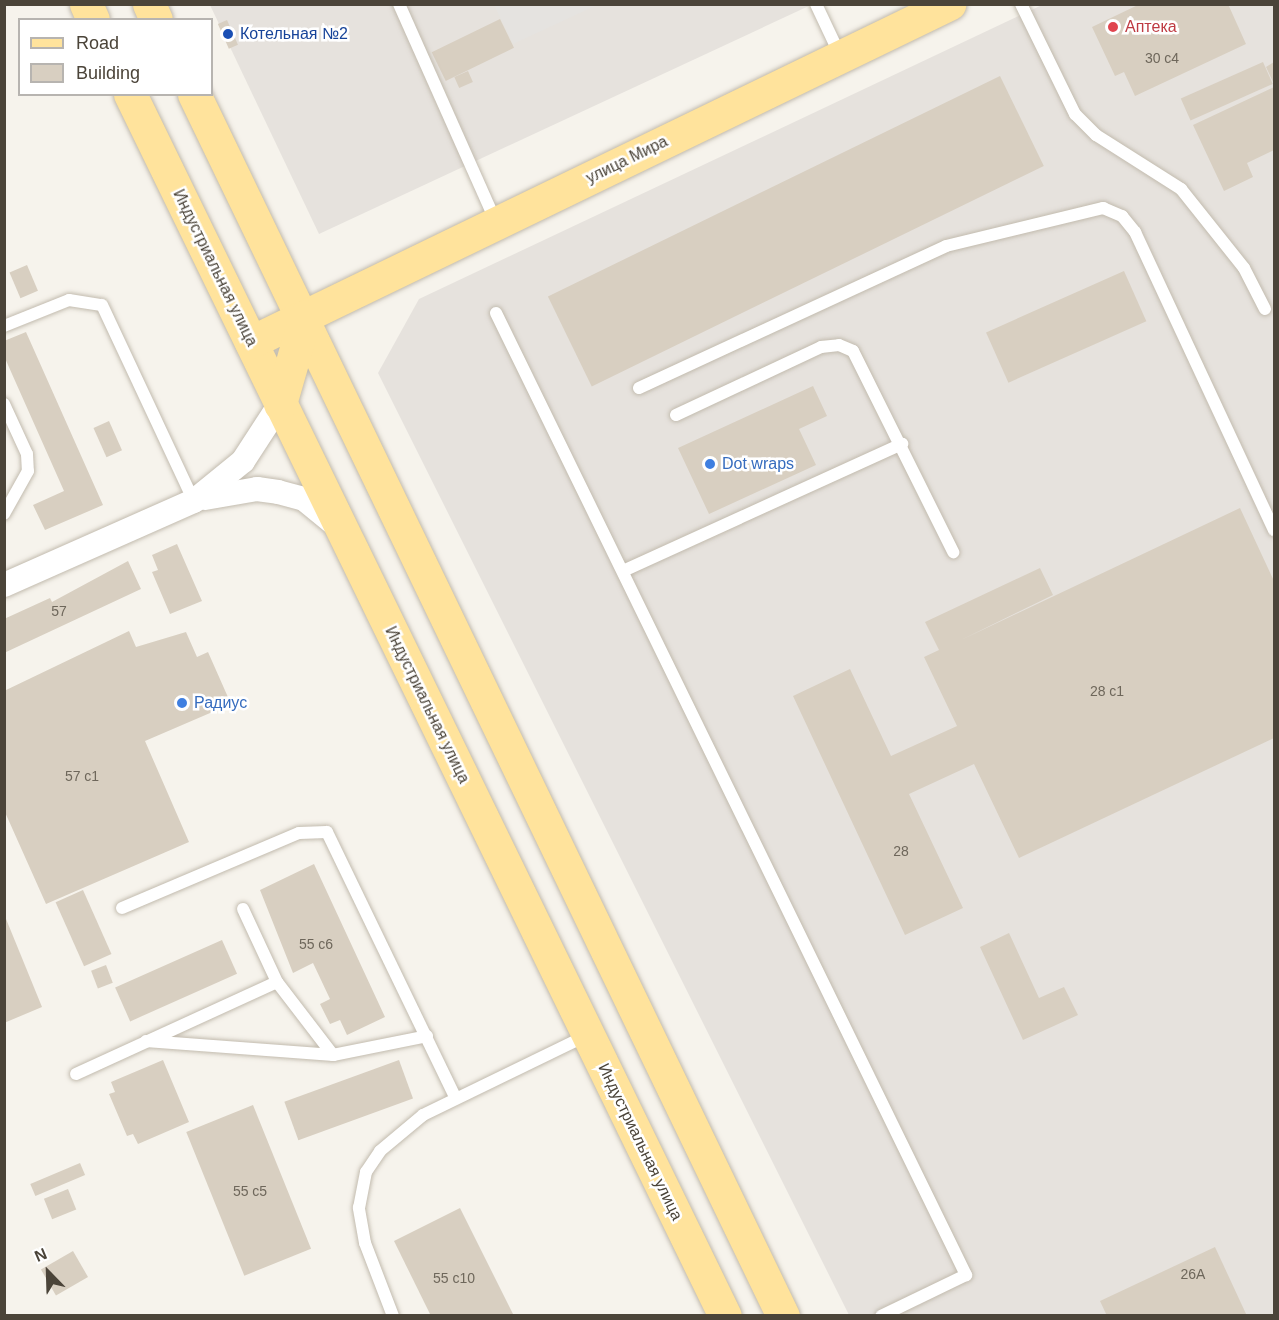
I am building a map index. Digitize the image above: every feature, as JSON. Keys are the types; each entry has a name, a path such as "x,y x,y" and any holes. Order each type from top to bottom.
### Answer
{"main road":[{"path":"86,4 92,18"},
{"path":"149,4 155,18"},
{"name":"улица Мира","path":"251,342 949,4"},
{"name":"Индустриальная улица","path":"131,96 724,1316"},
{"path":"195,96 305,316 783,1316"},
{"path":"280,404 305,316"}],"street":[{"path":"194,501 243,461 280,404"},
{"path":"4,585 194,501 230,492 278,492 322,511 344,534"}],"lane":[{"path":"399,4 496,224"},
{"path":"816,4 840,56"},
{"path":"1021,4 1076,114 1194,202 1244,268 1265,309"},
{"path":"639,388 946,246 1103,208 1122,216 1135,232 1275,530"},
{"path":"4,326 69,300 102,305 194,501"},
{"path":"496,313 966,1275 881,1316"},
{"path":"676,415 821,347 839,345 863,363 953,552"},
{"path":"4,404 27,454 28,471 4,514"},
{"path":"623,571 902,444"},
{"path":"122,908 298,833 327,832 455,1097"},
{"path":"243,909 277,982 333,1055"},
{"path":"76,1074 277,982"},
{"path":"393,1316 365,1243 360,1190 380,1150 423,1114 588,1035"},
{"path":"147,1041 333,1055 427,1036"}],"shaded area":[{"path":"210,5 811,5 319,234"},
{"path":"494,5 597,5 513,44"},
{"path":"1042,5 1274,5 1274,1315 849,1315 378,373 419,299"}],"building":[{"path":"1140,4 1228,4 1246,44 1135,96 1124,72 1115,76 1092,27"},
{"path":"500,19 514,48 446,81 432,52"},
{"path":"227,20 238,45 229,49 218,24"},
{"path":"1263,62 1273,84 1191,121 1181,99"},
{"path":"1274,62 1274,84 1266,67"},
{"path":"468,71 473,82 459,88 454,77"},
{"path":"1000,76 1044,166 592,386 548,297"},
{"path":"1274,87 1274,150 1247,163 1253,177 1224,191 1193,125"},
{"path":"27,265 38,291 20,298 10,272"},
{"path":"1124,271 1146,321 1008,383 986,332"},
{"path":"26,332 103,505 45,530 33,505 64,491 4,356 4,341"},
{"path":"813,386 827,416 799,429 816,465 709,514 678,448"},
{"path":"109,421 122,450 106,457 93,428"},
{"path":"1240,508 1274,581 1274,738 1019,858 974,764 909,794 963,908 905,935 793,696 850,669 891,756 957,726 924,657 939,650 925,622 1040,568 1053,595 961,640"},
{"path":"177,544 202,601 170,614 152,572 158,570 152,555"},
{"path":"128,561 141,589 4,653 4,619 50,598 52,602"},
{"path":"129,631 136,647 186,632 197,657 208,652 231,704 145,741 189,842 46,904 4,810 4,691"},
{"path":"314,864 385,1017 347,1035 340,1020 330,1024 320,1004 330,999 313,963 293,973 260,890"},
{"path":"83,890 111,954 84,966 56,902"},
{"path":"4,914 42,1007 4,1023"},
{"path":"1009,933 1039,998 1064,987 1078,1015 1023,1040 980,947"},
{"path":"222,940 237,974 130,1021 115,988"},
{"path":"106,965 113,983 98,988 91,971"},
{"path":"163,1060 189,1122 138,1144 133,1134 127,1136 109,1094 115,1092 111,1082"},
{"path":"399,1060 413,1099 298,1140 284,1102"},
{"path":"253,1105 311,1249 244,1276 186,1132"},
{"path":"80,1163 85,1175 35,1196 30,1184"},
{"path":"68,1189 76,1209 52,1219 44,1199"},
{"path":"460,1208 514,1316 431,1316 394,1241"},
{"path":"1215,1247 1247,1316 1107,1316 1100,1301"},
{"path":"73,1251 88,1277 56,1295 41,1270"}],"place":[{"name":"Аптека","path":"1113,27"},
{"name":"Котельная №2","path":"228,34"},
{"name":"Dot wraps","path":"710,464"},
{"name":"Радиус","path":"182,703"}]}
